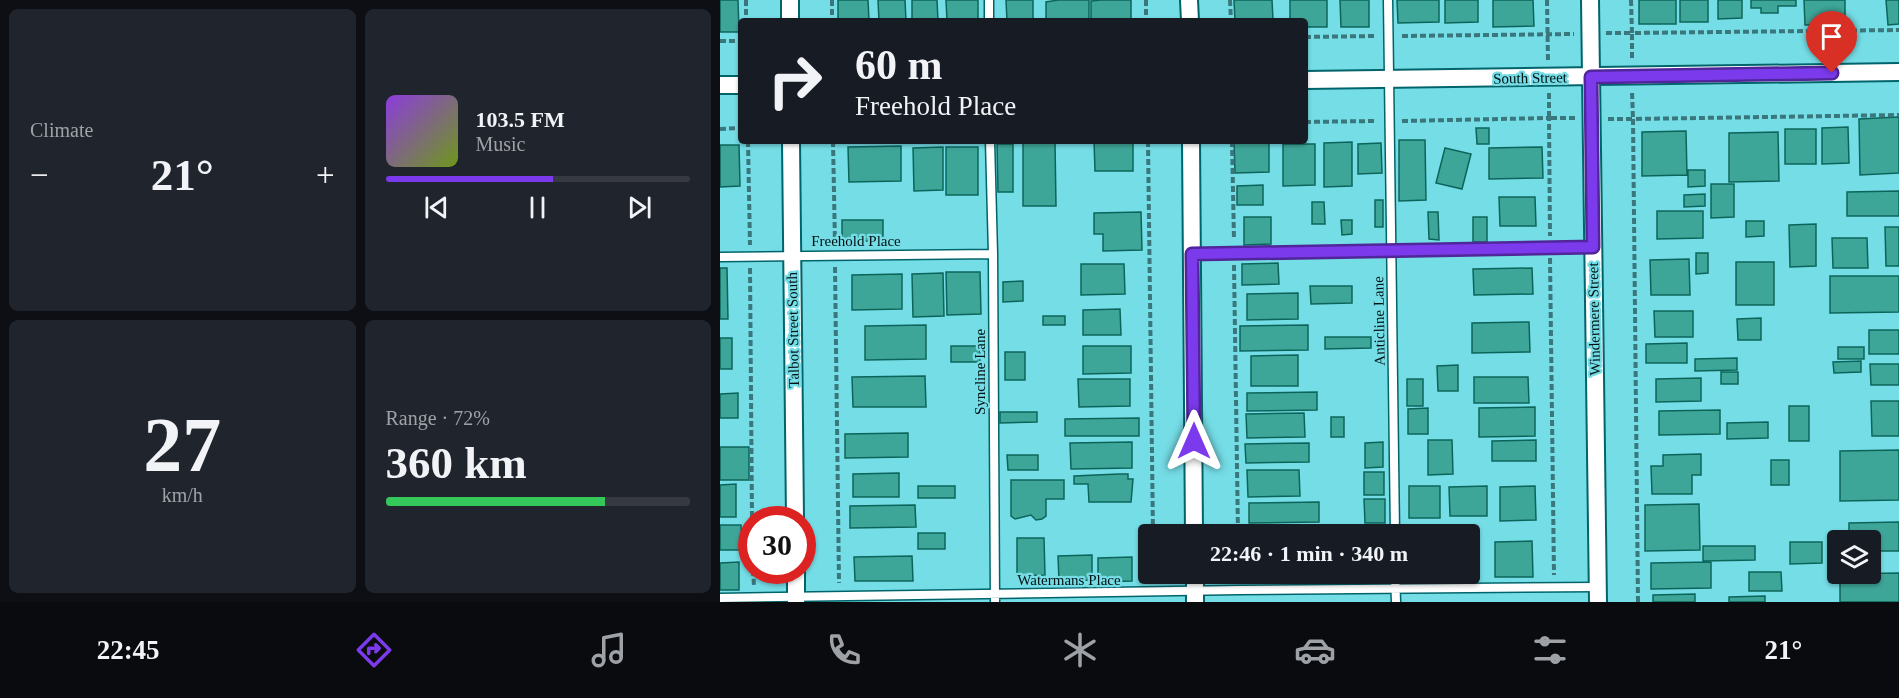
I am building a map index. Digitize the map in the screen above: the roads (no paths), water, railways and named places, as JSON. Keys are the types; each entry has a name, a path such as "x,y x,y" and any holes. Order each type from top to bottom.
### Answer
{"street":[{"path":"790,0 790,18"},
{"path":"1190,0 1190,18"},
{"name":"Windermere Street","path":"1590,0 1598,595"},
{"name":"South Street","path":"1308,80 1899,72"},
{"path":"720,85 738,85"},
{"name":"Talbot Street South","path":"791,144 795,506"},
{"path":"1191,144 1194,524"}],"lane":[{"path":"989,0 989,18"},
{"name":"Anticline Lane","path":"1388,0 1395,524"},
{"name":"Syncline Lane","path":"990,144 995,598"},
{"path":"1192,254 1593,247"},
{"name":"Freehold Place","path":"720,257 993,254"},
{"path":"1395,584 1396,602"},
{"name":"Watermans Place","path":"720,598 1195,597 1395,590 1554,588 1598,595"}]}
